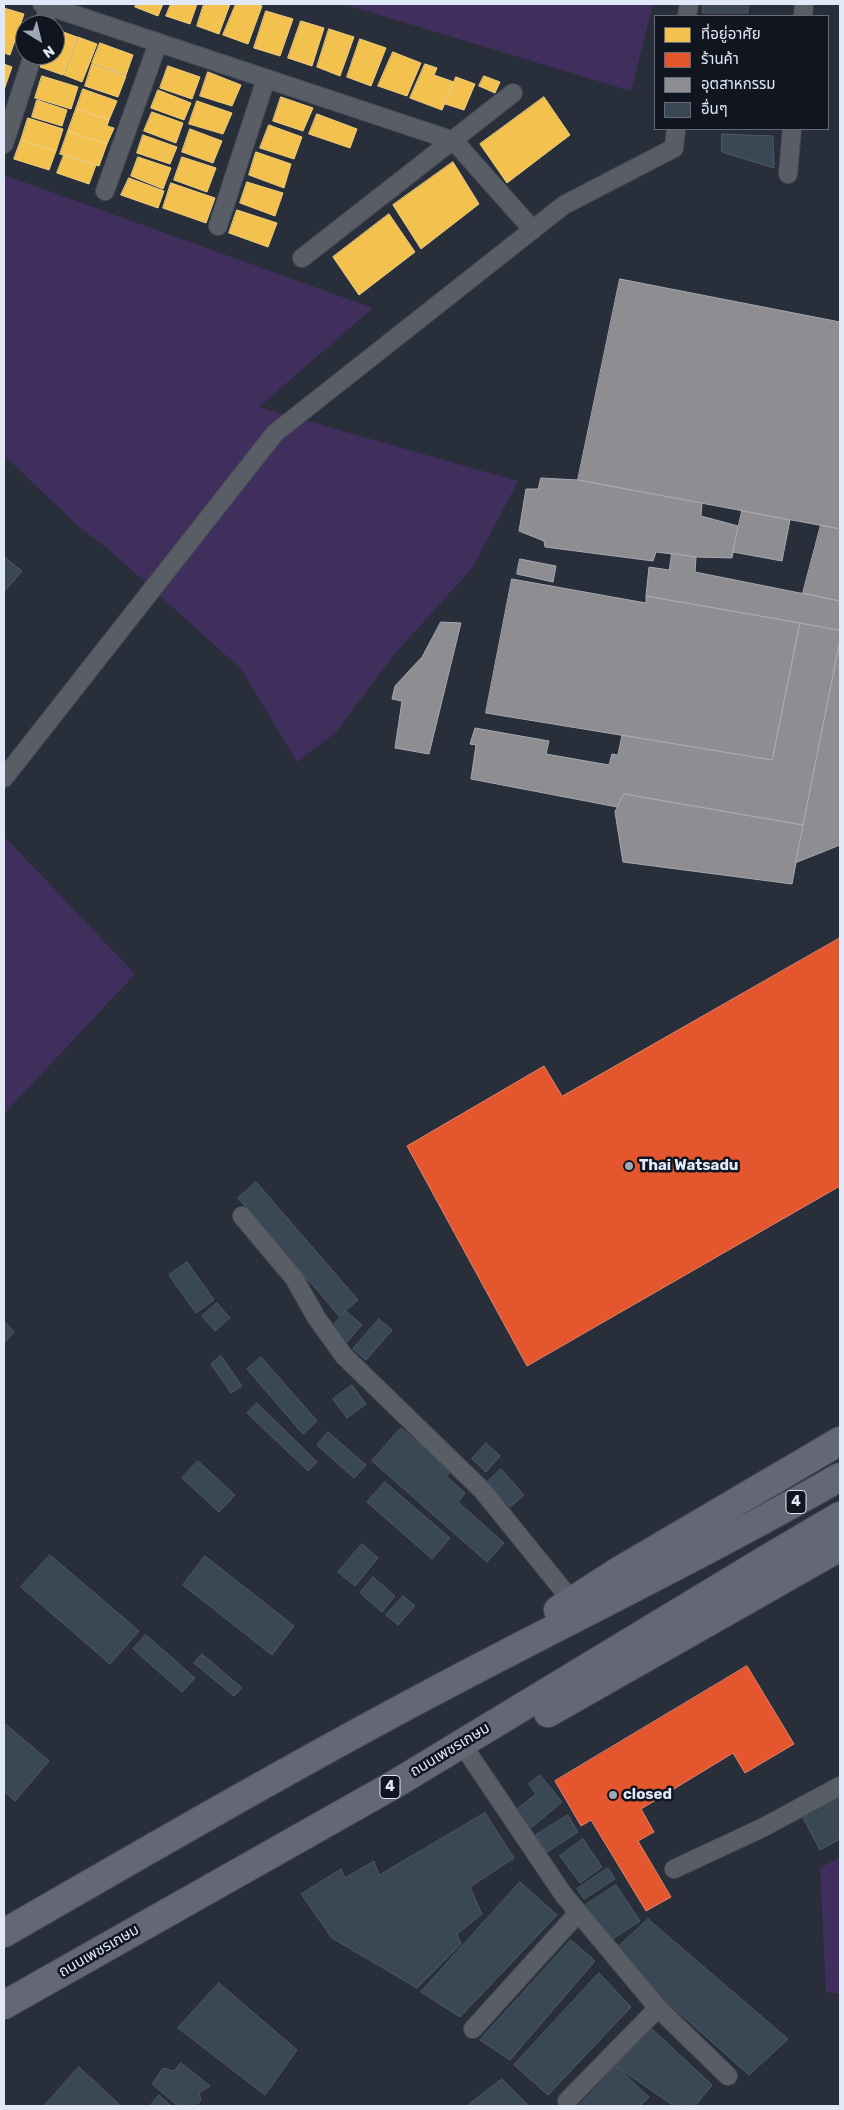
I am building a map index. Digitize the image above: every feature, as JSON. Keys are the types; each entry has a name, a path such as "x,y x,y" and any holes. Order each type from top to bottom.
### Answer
{"highway":[{"path":"431,1693 617,1572 840,1440"},
{"name":"4","path":"4,1933 205,1817 431,1693 752,1527 840,1477"},
{"name":"ถนนเพชรเกษม","path":"4,2005 395,1784 840,1516"},
{"path":"395,1784 470,1756 840,1547"}],"street":[{"path":"46,5 454,141 533,230"},
{"path":"106,190 158,43"},
{"path":"4,144 30,65"},
{"path":"218,226 266,79"},
{"path":"302,258 513,93"},
{"path":"4,778 275,433 564,205 674,148 676,130"},
{"path":"788,174 792,130"},
{"path":"242,1216 280,1260 328,1335 344,1356 482,1490 572,1601"},
{"path":"470,1756 563,1894 578,1913 658,2008 728,2076"},
{"path":"674,1869 762,1828 840,1786"},
{"path":"473,2029 578,1913"},
{"path":"567,2101 658,2008"}],"shaded area":[{"path":"343,4 653,4 631,91"},
{"path":"4,175 373,308 259,407 518,481 473,567 392,657 335,733 297,762 241,669 106,547 80,528 4,455"},
{"path":"4,836 135,974 4,1114"},
{"path":"840,1857 840,1994 826,1992 820,1868"}],"building: ที่อยู่อาศัย":[{"path":"136,4 163,4 158,16 135,7"},
{"path":"171,4 197,4 190,24 166,16"},
{"path":"204,4 230,4 219,34 197,26"},
{"path":"236,4 262,6 248,44 223,35"},
{"path":"4,8 24,14 15,15 15,40 10,55 4,53"},
{"path":"266,11 293,19 280,56 254,48"},
{"path":"301,21 324,28 312,66 288,58"},
{"path":"329,29 354,37 340,76 317,67"},
{"path":"65,33 77,37 63,75 40,67 41,65 65,65"},
{"path":"78,37 97,44 82,82 64,75"},
{"path":"360,39 386,48 371,86 347,77"},
{"path":"100,43 133,55 126,75 92,63"},
{"path":"393,52 421,63 407,96 378,86"},
{"path":"4,64 12,67 4,90"},
{"path":"92,64 126,76 118,97 85,86"},
{"path":"425,64 437,68 434,75 454,82 442,110 410,98"},
{"path":"168,66 200,77 192,99 160,88"},
{"path":"208,72 241,85 232,106 200,96"},
{"path":"42,76 78,87 71,109 35,98"},
{"path":"484,76 500,82 495,93 479,86"},
{"path":"456,77 475,84 464,110 445,104"},
{"path":"83,89 117,101 109,120 76,109"},
{"path":"158,90 191,103 184,120 151,108"},
{"path":"281,97 313,108 303,131 273,121"},
{"path":"544,97 570,135 507,183 480,144"},
{"path":"37,100 67,110 62,126 32,117"},
{"path":"197,101 232,113 223,134 189,124"},
{"path":"76,109 109,120 107,126 114,128 107,144 68,131"},
{"path":"152,112 183,123 176,143 144,131"},
{"path":"317,114 357,129 350,148 309,134"},
{"path":"28,118 63,129 56,151 21,140"},
{"path":"269,125 302,137 294,159 260,148"},
{"path":"190,129 222,141 213,163 182,152"},
{"path":"68,131 107,144 99,166 60,154"},
{"path":"143,135 177,147 170,164 137,153"},
{"path":"21,140 56,151 49,170 14,159"},
{"path":"256,152 291,164 284,188 249,175"},
{"path":"64,155 96,165 89,184 57,173"},
{"path":"138,157 171,168 163,189 131,176"},
{"path":"182,157 216,168 207,192 174,180"},
{"path":"453,162 479,204 421,249 393,205"},
{"path":"129,178 164,191 158,208 121,195"},
{"path":"247,182 283,193 275,216 240,203"},
{"path":"171,183 215,198 206,223 163,208"},
{"path":"237,210 277,223 268,247 229,233"},
{"path":"389,214 415,252 359,295 333,257"}],"building: ร้านค้า":[{"name":"Thai Watsadu","path":"840,938 840,1186 527,1366 407,1146 544,1066 562,1096"},
{"name":"closed","path":"747,1666 794,1744 745,1773 733,1753 641,1809 654,1832 638,1841 671,1897 646,1911 591,1820 581,1826 555,1781"}],"building: อุตสาหกรรม":[{"path":"620,279 840,322 840,529 578,480"},
{"path":"541,478 578,480 702,503 701,516 738,526 732,558 696,557 656,552 653,561 545,547 544,541 519,531 526,489 538,489"},
{"path":"742,511 790,520 782,561 733,552"},
{"path":"821,525 840,529 840,601 803,593"},
{"path":"672,553 696,557 695,572 840,601 840,630 646,596 649,567 669,570"},
{"path":"520,559 556,566 553,582 517,574"},
{"path":"512,579 646,603 646,596 800,623 772,760 486,713"},
{"path":"441,622 461,623 429,754 395,748 402,701 392,699 395,686 422,657"},
{"path":"800,623 840,631 840,640 803,825 624,794 617,807 471,779 476,745 470,744 475,728 549,741 546,754 609,765 612,754 618,755 622,735 772,760"},
{"path":"840,640 840,845 795,863 803,825"},
{"path":"624,794 803,825 792,884 623,862 615,812"}],"building: อื่นๆ":[{"path":"703,4 748,4 748,13 703,13"},
{"path":"722,134 773,136 774,168 722,152"},
{"path":"4,557 22,571 4,592"},
{"path":"256,1182 358,1300 339,1316 238,1198"},
{"path":"187,1262 214,1300 196,1313 169,1275"},
{"path":"217,1303 230,1318 215,1331 202,1316"},
{"path":"346,1311 362,1325 345,1344 329,1330"},
{"path":"379,1319 392,1330 366,1360 353,1349"},
{"path":"4,1321 14,1332 4,1343"},
{"path":"221,1356 242,1386 231,1393 211,1364"},
{"path":"261,1357 317,1421 303,1434 247,1369"},
{"path":"352,1385 366,1404 347,1418 333,1399"},
{"path":"257,1403 317,1462 308,1471 247,1413"},
{"path":"401,1428 451,1471 446,1476 465,1493 458,1502 504,1543 487,1562 372,1461"},
{"path":"328,1432 366,1465 354,1478 317,1445"},
{"path":"486,1443 500,1456 486,1472 472,1459"},
{"path":"198,1461 235,1495 219,1512 182,1478"},
{"path":"501,1469 524,1495 510,1507 487,1482"},
{"path":"385,1482 450,1538 432,1559 367,1502"},
{"path":"362,1544 378,1558 355,1586 338,1572"},
{"path":"50,1555 139,1631 110,1664 21,1587"},
{"path":"205,1556 294,1626 272,1655 183,1585"},
{"path":"373,1577 395,1596 382,1612 360,1593"},
{"path":"403,1596 415,1606 398,1625 386,1615"},
{"path":"146,1635 195,1678 182,1692 133,1649"},
{"path":"202,1654 242,1688 234,1696 194,1663"},
{"path":"4,1723 49,1761 15,1801 4,1791"},
{"path":"540,1775 562,1802 527,1831 512,1813 536,1794 529,1784"},
{"path":"840,1793 840,1839 820,1850 801,1814"},
{"path":"485,1813 514,1858 470,1887 482,1914 457,1934 461,1944 417,1988 332,1938 301,1894 341,1869 345,1878 374,1861 379,1875"},
{"path":"568,1815 578,1832 547,1852 536,1835"},
{"path":"583,1839 602,1867 580,1883 560,1856"},
{"path":"608,1868 615,1879 584,1899 577,1889"},
{"path":"520,1882 557,1915 460,2017 421,1992"},
{"path":"616,1885 640,1921 605,1944 581,1908"},
{"path":"648,1919 788,2039 749,2075 612,1953"},
{"path":"571,1940 595,1961 510,2060 480,2040"},
{"path":"599,1973 631,2007 548,2095 514,2065"},
{"path":"219,1983 297,2050 265,2095 178,2028"},
{"path":"650,2027 712,2085 695,2106 674,2106 616,2066"},
{"path":"181,2063 210,2086 199,2093 201,2100 196,2106 178,2106 152,2084 163,2068 174,2071"},
{"path":"616,2066 649,2097 640,2106 579,2106"},
{"path":"79,2067 121,2106 44,2106"},
{"path":"502,2079 529,2106 467,2106"},
{"path":"159,2095 171,2106 150,2106"}],"place":[{"name":"Thai Watsadu","path":"629,1166"},
{"name":"closed","path":"613,1795"}]}
